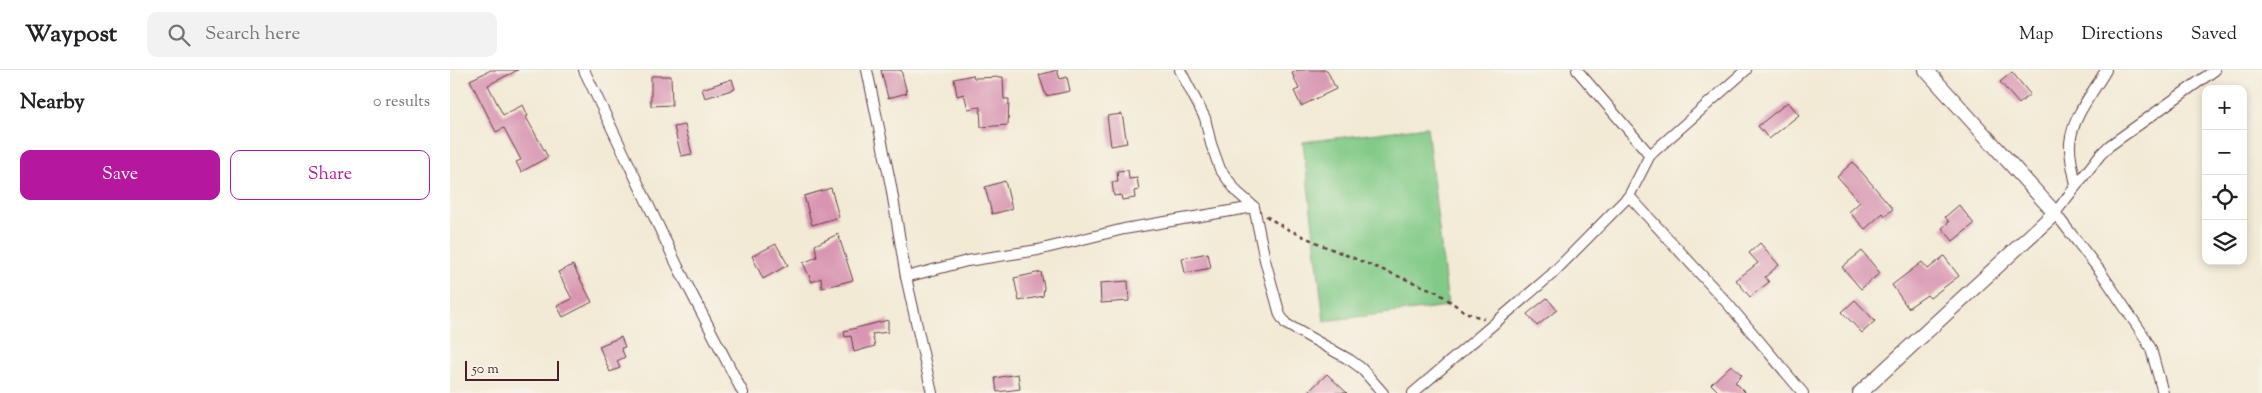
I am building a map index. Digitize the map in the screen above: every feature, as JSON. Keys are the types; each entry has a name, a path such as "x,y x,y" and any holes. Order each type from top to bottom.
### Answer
{"street":[{"path":"584,70 678,267 743,393"},
{"path":"867,70 891,186 906,277 932,393"},
{"path":"1180,70 1205,118 1211,144 1220,169 1237,192 1254,207 1280,315 1286,324 1361,368 1383,393"},
{"path":"1577,70 1650,155"},
{"path":"1413,393 1551,274 1629,196 1650,155 1746,70"},
{"path":"1926,70 2055,213 2100,271 2151,349 2163,393"},
{"path":"2076,186 2070,150 2072,134 2087,101 2106,70"},
{"path":"1860,393 2055,213 2109,146 2215,70"},
{"path":"1629,196 1728,304 1803,393"},
{"path":"906,277 967,261 1038,250 1124,229 1254,207"},
{"path":"922,393 929,381"}],"path":[{"path":"1254,207 1285,228 1437,292 1465,312 1495,324"}],"green space":[{"path":"1427,127 1448,306 1324,321 1303,142"}],"building":[{"path":"491,70 518,70 488,85 503,115 523,105 528,116 526,117 548,157 521,172 516,162 521,160 504,128 496,132 470,80"},
{"path":"881,70 901,70 907,93 888,98"},
{"path":"1057,70 1060,79 1067,77 1070,91 1046,96 1039,75"},
{"path":"1298,70 1327,70 1336,89 1301,106 1294,91 1299,89 1292,73"},
{"path":"2012,72 2030,94 2019,104 2000,82"},
{"path":"973,75 974,78 1003,77 1004,99 1009,99 1008,125 981,127 980,107 968,109 964,94 957,96 954,79"},
{"path":"651,76 671,76 672,105 651,106"},
{"path":"732,79 735,89 705,98 702,89"},
{"path":"1788,102 1799,115 1769,139 1758,126"},
{"path":"1122,114 1127,143 1111,146 1107,116"},
{"path":"685,125 692,154 681,156 674,127"},
{"path":"1853,162 1893,209 1885,216 1883,213 1865,229 1849,212 1860,202 1837,176"},
{"path":"1128,170 1129,179 1137,178 1139,190 1134,191 1135,198 1122,200 1121,195 1114,196 1112,182 1118,182 1117,171"},
{"path":"1005,181 1012,209 992,214 985,187"},
{"path":"831,188 839,217 812,225 804,196"},
{"path":"1959,205 1974,224 1953,241 1942,228 1949,222 1945,217"},
{"path":"838,234 853,280 822,288 821,278 812,282 803,263 817,257 815,245"},
{"path":"1760,243 1779,265 1765,277 1769,282 1750,297 1736,280 1758,263 1749,253"},
{"path":"776,244 788,265 763,279 752,256"},
{"path":"1862,251 1880,273 1861,289 1842,267"},
{"path":"1208,253 1211,268 1185,273 1182,258"},
{"path":"1944,256 1959,276 1930,298 1927,295 1908,308 1892,285 1922,262 1928,269"},
{"path":"573,265 592,302 563,317 557,306 572,299 558,272"},
{"path":"1041,272 1044,287 1043,296 1019,301 1014,278"},
{"path":"1128,281 1129,301 1101,303 1100,283"},
{"path":"1547,298 1557,310 1537,326 1527,314"},
{"path":"1855,300 1875,321 1862,333 1842,312"},
{"path":"888,320 888,332 872,334 875,346 854,352 851,336 845,337 844,331"},
{"path":"621,337 625,347 621,348 625,357 617,361 620,368 610,372 599,346"},
{"path":"1731,365 1742,375 1735,382 1746,393 1720,393 1711,384"},
{"path":"1018,374 1020,389 997,392 995,378"},
{"path":"1327,374 1347,393 1307,393"}]}
